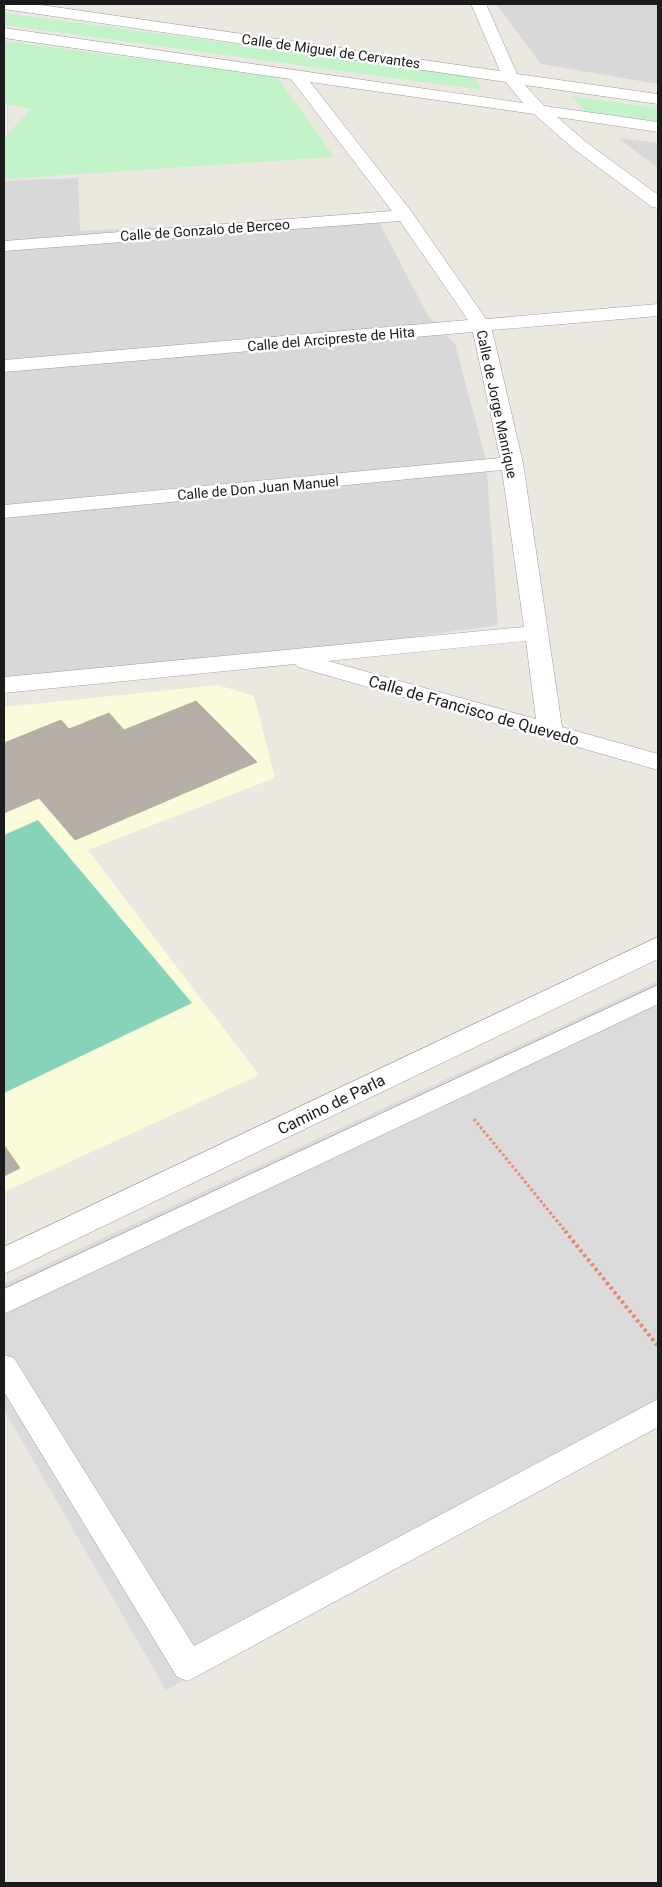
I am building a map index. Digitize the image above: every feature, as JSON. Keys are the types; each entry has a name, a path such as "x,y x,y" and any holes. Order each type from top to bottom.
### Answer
{"street":[{"name":"Calle de Miguel de Cervantes","path":"4,4 658,99"},
{"path":"479,4 510,76 538,108 556,127 658,203"},
{"name":"Calle de Miguel de Cervantes","path":"4,33 538,108 658,127"},
{"name":"Calle de Jorge Manrique","path":"296,75 406,215 482,327 512,464 550,731"},
{"name":"Calle de Gonzalo de Berceo","path":"4,246 406,215"},
{"name":"Calle del Arcipreste de Hita","path":"4,366 482,327 658,310"},
{"name":"Calle de Don Juan Manuel","path":"4,512 512,464"},
{"name":"Calle de Francisco de Quevedo","path":"4,686 536,633"},
{"name":"Calle de Francisco de Quevedo","path":"290,657 658,762"},
{"name":"Camino de Parla","path":"4,1261 658,947"}],"lane":[{"path":"4,1302 658,994"},
{"path":"4,1367 188,1666 658,1412"}],"path":[{"path":"452,1091 658,1346"}],"shaded area":[{"path":"496,4 658,4 658,84 541,64"},
{"path":"618,138 658,143 658,168"},
{"path":"78,178 80,231 376,216 428,316 455,344 486,460 498,625 295,654 4,687 4,181"},
{"path":"218,685 254,696 275,778 88,850 259,1075 4,1192 4,707"},
{"path":"658,981 658,1424 166,1690 4,1410 4,1284"}],"green space":[{"path":"4,13 474,76 482,90 4,25"},
{"path":"4,41 277,77 334,157 4,179 4,138 31,109 4,104"},
{"path":"571,96 658,108 658,121 585,111"},
{"path":"38,820 192,1003 4,1093 4,835"}],"building":[{"path":"196,701 257,762 75,840 39,798 4,813 4,743 61,720 69,729 109,713 124,730"},
{"path":"4,1145 20,1168 4,1176"}]}
